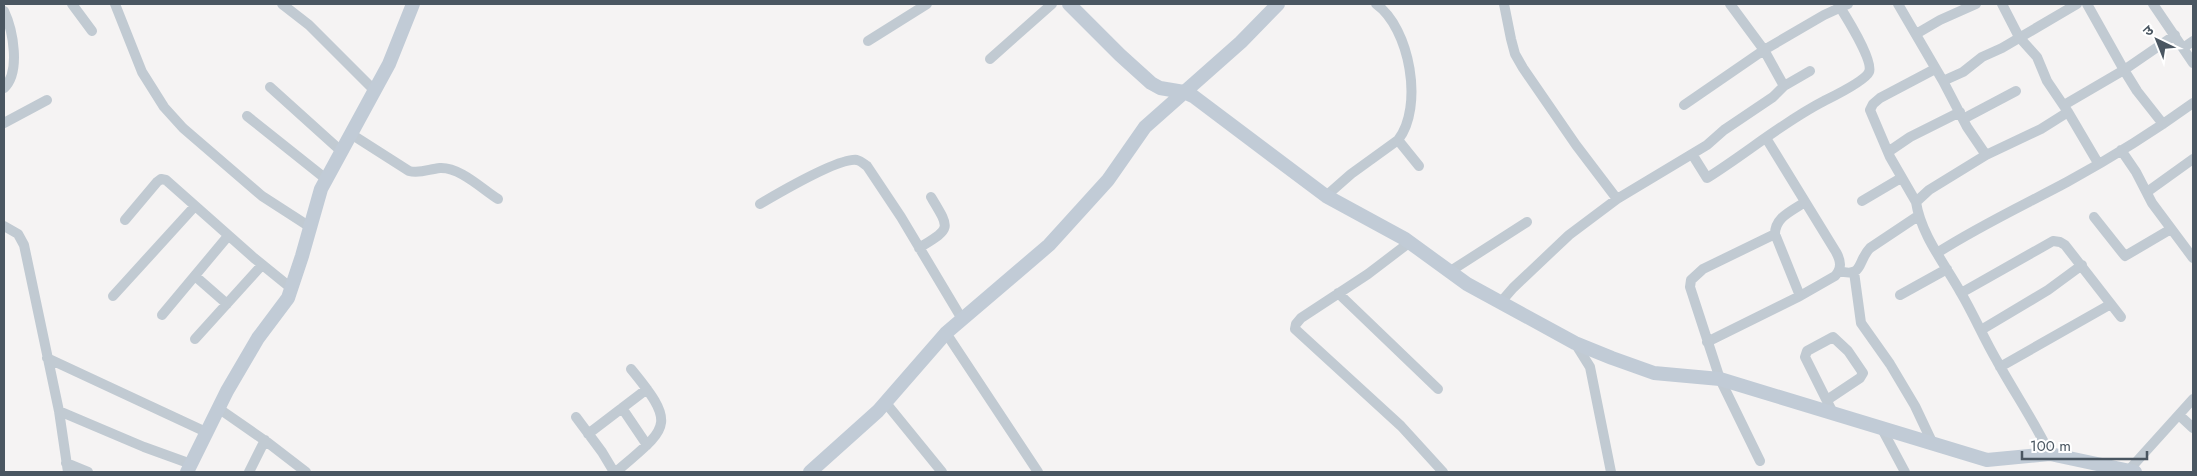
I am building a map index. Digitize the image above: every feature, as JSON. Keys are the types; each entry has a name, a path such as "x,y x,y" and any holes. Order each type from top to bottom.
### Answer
{"street":[{"path":"72,4 92,31"},
{"path":"115,4 142,72 164,107 183,128 262,196 310,226"},
{"path":"282,4 309,25 375,91"},
{"path":"59,411 189,468 218,408 258,338 282,308 292,288 326,179 389,64 413,4"},
{"path":"868,41 927,4"},
{"path":"990,59 1052,4"},
{"path":"1069,4 1120,56 1150,83 1171,91 1184,92 1201,101 1326,196 1410,242 1467,284 1500,303 1575,343 1654,373 1720,379 1882,430 1932,442 1987,460 2050,454 2088,467 2132,471 2193,399"},
{"path":"810,472 885,402 946,333 1049,246 1108,180 1145,127 1241,42 1278,4"},
{"path":"1326,196 1351,174 1398,140 1404,132 1409,117 1413,95 1403,44 1396,27 1384,10 1376,4"},
{"path":"1504,4 1515,54 1523,68 1576,145 1617,199"},
{"path":"1730,4 1764,50 1784,86"},
{"path":"1898,4 1986,155"},
{"path":"1916,34 1940,20 1976,4"},
{"path":"2002,4 2020,37 2037,57 2047,81 2066,108 2098,163"},
{"path":"1943,81 1963,72 1982,57 2077,4"},
{"path":"2087,4 2137,91 2163,124"},
{"path":"2153,4 2193,63"},
{"path":"1684,105 1764,50 1842,5 1870,66 1865,76 1835,95 1801,112 1707,178 1692,154"},
{"path":"4,11 10,29 15,64 9,82 4,88"},
{"path":"1916,202 1929,190 1986,155 2041,128 2066,108 2175,35"},
{"path":"2183,48 2193,41"},
{"path":"1935,69 1873,104 1870,110 1871,115 1901,178 1916,202 1918,216 1937,253 1961,293 2000,367 2026,407 2050,454"},
{"path":"1500,303 1513,288 1569,235 1617,199 1707,146 1724,130 1784,86 1810,71"},
{"path":"270,87 341,151"},
{"path":"1888,152 1910,136 2016,91"},
{"path":"4,123 47,100"},
{"path":"1937,253 1979,227 2067,182 2163,124 2193,103"},
{"path":"247,116 326,179"},
{"path":"351,134 409,171 416,173 440,168 452,171 498,199"},
{"path":"1707,342 1800,296 1839,272 1840,260 1836,252 1766,138"},
{"path":"1398,140 1419,166"},
{"path":"2121,150 2171,229 2193,258"},
{"path":"2147,192 2193,159"},
{"path":"760,204 812,175 850,160 860,161 867,166 962,319"},
{"path":"1862,201 1901,178"},
{"path":"125,220 157,182 161,179 166,180 228,236 292,288"},
{"path":"919,248 942,233 946,226 946,220 931,197"},
{"path":"1800,296 1775,234 1777,222 1805,202"},
{"path":"113,296 195,206"},
{"path":"1839,272 1849,274 1854,272 1862,264 1865,253 1870,248 1918,216"},
{"path":"2094,217 2125,256 2171,229"},
{"path":"1450,272 1527,222"},
{"path":"4,226 18,234 24,245 59,411 67,468 88,472"},
{"path":"1760,461 1720,379 1690,287 1691,280 1703,269 1775,234"},
{"path":"162,315 228,236"},
{"path":"1961,293 2053,241 2058,241 2065,245 2082,265 2121,317"},
{"path":"1410,242 1392,257 1300,318 1295,329 1401,426 1443,472"},
{"path":"195,339 262,265"},
{"path":"1981,330 2048,290 2082,265"},
{"path":"1900,295 1947,269"},
{"path":"1854,272 1862,323 1890,364 1915,406 1932,442"},
{"path":"195,276 227,304"},
{"path":"1338,293 1438,389"},
{"path":"2000,367 2111,304"},
{"path":"946,333 1038,472"},
{"path":"1827,400 1860,378 1862,373 1848,351 1833,337 1807,352 1805,357 1834,415"},
{"path":"1575,343 1590,367 1611,472"},
{"path":"47,358 206,432"},
{"path":"576,417 615,472 647,445 657,434 662,422 658,405 631,368"},
{"path":"588,434 647,389"},
{"path":"885,402 942,472"},
{"path":"218,408 265,440 306,472"},
{"path":"622,408 647,445"},
{"path":"2179,415 2193,428"},
{"path":"1882,430 1905,472"},
{"path":"249,472 265,440"}]}
